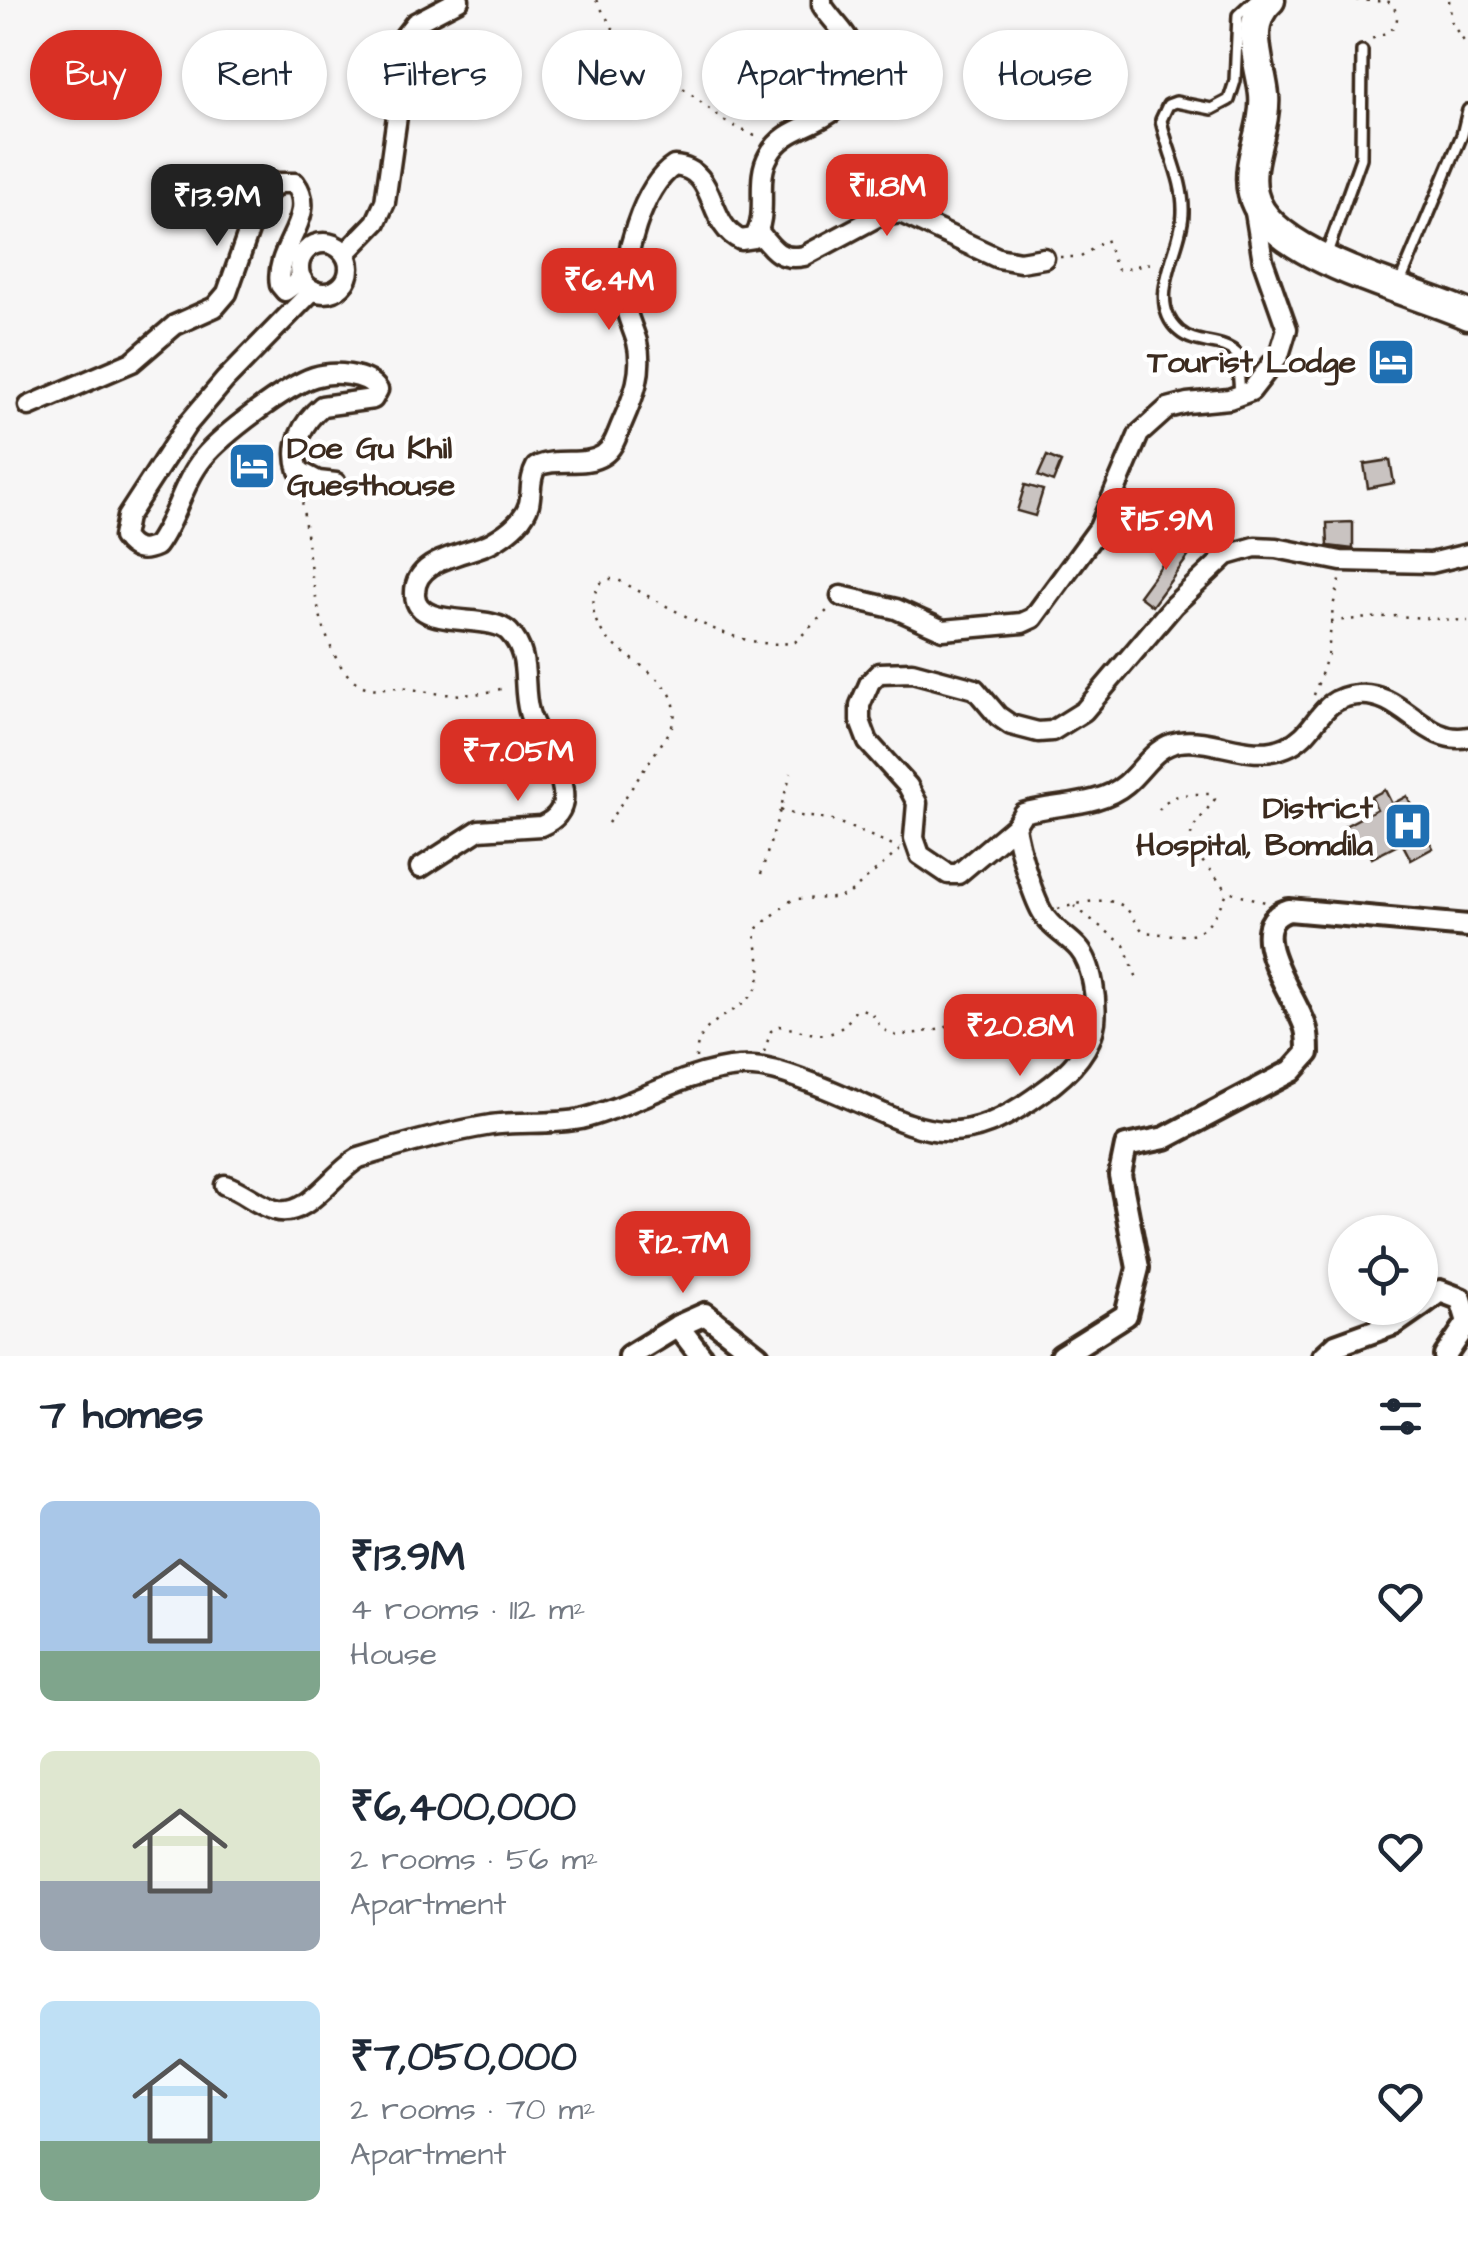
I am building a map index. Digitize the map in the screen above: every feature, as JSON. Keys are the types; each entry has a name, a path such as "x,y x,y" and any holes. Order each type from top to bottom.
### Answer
{"highway":[{"path":"1270,0 1256,21 1264,114 1252,172 1257,207 1268,222 1304,250 1468,315"}],"street":[{"path":"345,254 376,222 385,202 398,109 392,61 396,47 415,23 459,0"},
{"path":"420,868 479,830 541,826 557,814 563,784 530,718 525,663 510,633 495,624 448,620 424,611 415,596 416,585 432,566 490,544 514,526 528,504 536,467 596,459 612,447 641,363 624,297 636,228 649,190 674,166 692,170 707,184 724,230 741,240 754,238 768,156 804,127 837,112 851,87 855,72 853,48 822,6 822,0"},
{"path":"29,406 132,362 174,325 215,308 234,276 245,234 260,202 278,183 295,183 304,204 281,261 280,286 285,290 308,284 329,292 343,284 349,269 345,254 324,243 308,249 300,262 308,284"},
{"path":"840,596 896,609 943,630 1022,623 1033,618 1098,528 1140,434 1168,408 1251,392 1272,367 1287,329 1263,261 1252,191"},
{"path":"758,232 779,255 793,258 878,217 901,212 998,258 1020,262 1044,258"},
{"path":"308,284 186,426 126,517 123,537 137,550 156,546 204,457 256,413 302,382 329,374 371,381 378,390 373,400 322,406 301,430 295,451 299,471 336,483"},
{"path":"1468,554 1431,563 1346,561 1255,547 1227,554 1174,605 1084,711 1052,731 1038,732 1011,725 998,716 983,696 966,686 892,671 870,682 860,704 860,721 868,742 908,786 916,803 914,838 920,855 948,874 958,874 1015,826 1023,813 1114,792 1166,746 1191,742 1264,752 1297,741 1322,710 1337,700 1371,694 1390,699 1443,736 1468,737"},
{"path":"225,1185 274,1210 286,1212 309,1202 344,1166 359,1158 493,1125 575,1120 606,1113 698,1076 730,1068 761,1068 824,1087 924,1130 968,1130 996,1123 1059,1080 1078,1058 1095,1022 1085,958 1042,913 1015,826"},
{"path":"1061,1356 1126,1314 1138,1268 1120,1175 1126,1146 1165,1138 1292,1071 1308,1053 1306,1029 1270,950 1268,929 1272,918 1288,910 1468,926"},
{"path":"1438,1292 1460,1299 1468,1322 1446,1356"},
{"path":"629,1356 705,1314 758,1356"},
{"path":"1324,1356 1336,1345 1391,1325"},
{"path":"678,1326 701,1356"}],"lane":[{"path":"1240,396 1237,354 1230,347 1181,334 1172,322 1164,293 1184,213 1162,113 1176,102 1212,109 1229,100 1235,81 1238,15 1254,0"},
{"path":"1324,260 1360,158 1362,51"},
{"path":"1398,288 1465,136 1468,110"}],"path":[{"path":"596,0 618,37 726,122 776,146"},
{"path":"1356,0 1392,2 1396,14 1393,29 1368,40 1362,51"},
{"path":"1449,0 1452,24 1468,47"},
{"path":"1044,258 1081,256 1106,239 1116,268 1125,270 1142,262 1169,268"},
{"path":"299,471 326,639 353,680 377,690 396,686 440,695 492,692 528,680"},
{"path":"1314,724 1312,699 1328,654 1331,621 1346,561"},
{"path":"608,823 677,715 672,695 599,630 594,610 598,585 616,579 739,639 784,645 808,632 840,596"},
{"path":"1331,621 1397,616 1468,621"},
{"path":"760,874 791,773"},
{"path":"1160,810 1164,802 1176,796 1210,794 1215,799 1193,828 1190,839 1202,862 1228,891 1265,901 1268,929"},
{"path":"698,1076 697,1041 702,1030 746,1003 760,977 756,929 793,899 838,898 850,893 901,849 821,816 799,816 780,810"},
{"path":"1042,913 1098,901 1124,906 1144,932 1191,935 1202,932 1212,922 1228,891"},
{"path":"1073,905 1124,944 1138,982"},
{"path":"761,1068 767,1038 778,1026 804,1033 838,1033 846,1028 855,1011 862,1009 871,1013 882,1029 897,1036 943,1029 978,1009 1008,1001"}],"building":[{"path":"1047,456 1061,462 1053,482 1038,476"},
{"path":"1390,460 1394,483 1368,488 1364,464"},
{"path":"1025,485 1043,490 1035,516 1017,511"},
{"path":"1353,522 1353,549 1328,546 1327,523"},
{"path":"1180,540 1193,550 1152,606 1139,596"},
{"path":"1385,790 1392,804 1407,796 1433,848 1411,860 1402,843 1372,858 1365,843 1355,849 1343,827 1377,809 1371,797"}],"place":[{"name":"Tourist Lodge","path":"1391,362"},
{"name":"Doe Gu Khil Guesthouse","path":"252,466"},
{"name":"District Hospital, Bomdila","path":"1408,826"}]}
